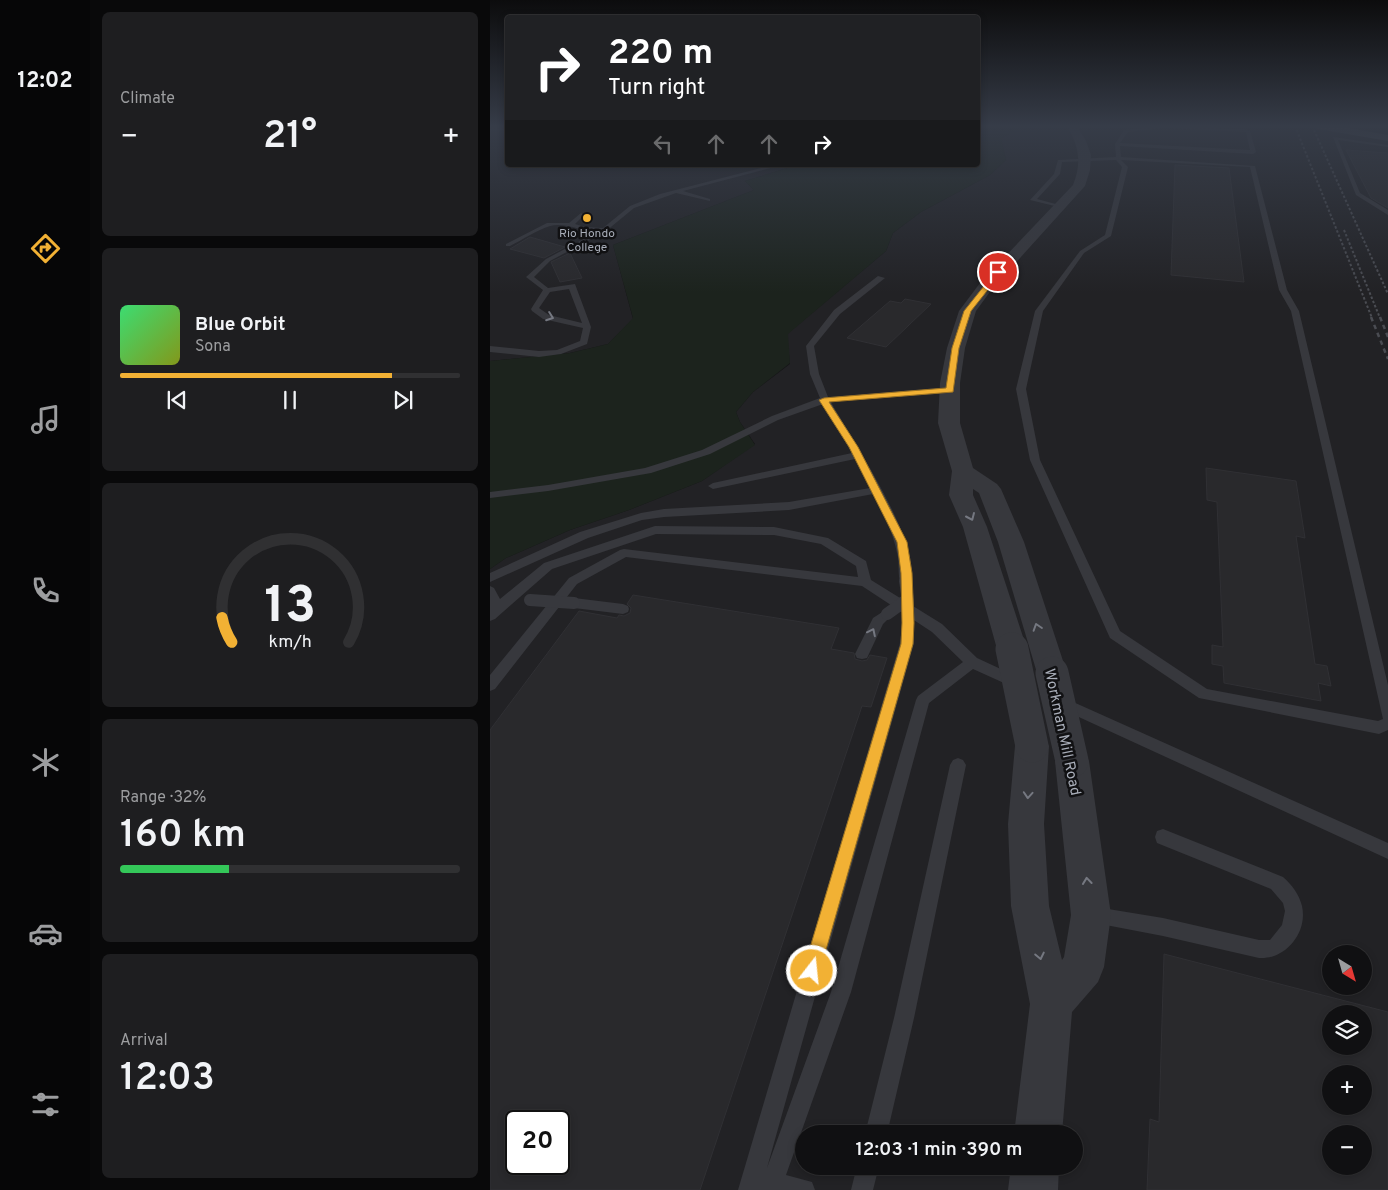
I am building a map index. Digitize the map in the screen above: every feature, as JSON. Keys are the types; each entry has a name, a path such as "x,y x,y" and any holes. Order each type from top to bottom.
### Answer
{"street":[{"path":"1039,1125 1051,1004 1030,906 1026,824 1032,746 1012,649 975,527 961,495 962,471 949,423 950,390 956,348 968,311 986,286 1061,207 1081,182"},
{"name":"Workman Mill Road","path":"962,471 988,489 1011,542 1044,687 1072,761 1091,915 1084,967 1051,1004"},
{"path":"1033,1190 1034,1175"}],"lane":[{"path":"490,349 539,354 558,352 584,342 587,327 572,286 547,290 530,277 548,260 604,230 632,207 675,192 716,182"},
{"path":"1050,182 1033,200 1061,207"},
{"path":"1121,182 1108,236 1082,252 1039,311 1021,389 1035,460 1115,634 1204,694 1379,728 1388,723"},
{"path":"1256,182 1283,290 1295,311 1388,715"},
{"path":"1353,182 1358,194 1388,213"},
{"path":"675,192 708,200"},
{"path":"571,225 582,215"},
{"path":"508,245 549,224 604,230"},
{"path":"758,1184 907,644 908,599 902,542 857,455 824,400 810,361 810,346 837,312 881,278"},
{"path":"547,290 535,309 546,317 587,327"},
{"path":"490,495 548,488 647,471 706,452 775,418 824,400 950,390"},
{"path":"713,486 857,455"},
{"path":"490,578 584,535 641,517 664,513 788,506 876,490"},
{"path":"497,610 548,566 655,530 774,531 824,541 862,564 865,582"},
{"path":"490,685 573,581 624,553 865,582 937,628 972,662 1044,687 1388,851"},
{"path":"490,591 497,610"},
{"path":"862,654 878,621 908,599"},
{"path":"497,610 530,600 623,609"},
{"path":"758,1184 841,992 923,700 972,662"},
{"path":"878,1125 904,1018 958,765"},
{"path":"1091,915 1163,927 1259,949 1272,949 1283,940 1295,914 1289,898 1277,883 1163,837"},
{"path":"862,1190 866,1175"},
{"path":"758,1184 804,1190"}],"shaded area":[{"name":"Rio Hondo College","path":"490,182 746,182 754,190 613,245 633,319 608,344 570,353 490,361"},
{"path":"746,182 978,182 921,212 893,233 886,251 788,334 790,363 753,392 736,412 740,422 755,445 702,481 629,510 570,530 506,558 490,569 490,361 570,353 608,344 633,318 613,245 754,190"},
{"path":"978,182 1388,182 1388,1190 490,1190 490,569 506,558 570,530 629,510 702,481 755,444 740,422 736,412 753,392 790,364 787,334 886,251 893,233 921,212"}],"building":[{"path":"1174,182 1231,182 1244,282 1171,275"},
{"path":"1362,182 1388,182 1388,208 1371,198"},
{"path":"530,237 565,247 544,258 510,249"},
{"path":"570,253 582,278 560,282 551,262"},
{"path":"905,299 931,304 886,347 847,338 890,301 901,303"},
{"path":"1206,468 1296,481 1305,538 1296,536 1315,664 1327,666 1331,686 1318,683 1321,701 1224,683 1223,666 1212,664 1212,645 1223,647 1217,502 1207,500"},
{"path":"633,595 839,628 831,649 854,653 855,659 862,661 867,660 870,655 887,658 871,707 862,706 700,1190 490,1190 490,730 579,611 617,618 619,615 624,616 630,613 631,608 627,604"},
{"path":"1164,954 1361,1005 1322,1005 1322,1055 1372,1055 1372,1008 1388,1012 1388,1190 1147,1190 1150,1119 1159,1122"}],"railway":[{"path":"1317,182 1372,318"},
{"path":"1337,182 1388,294"},
{"path":"1344,230 1380,318"},
{"path":"1371,317 1388,359"},
{"path":"1380,317 1388,337"}],"place":[{"name":"Rio Hondo College","path":"587,218"}],"route":[{"path":"812,971 907,644 908,623 908,599 902,542 853,447 824,400 950,390 956,348 968,311 998,272"}]}
